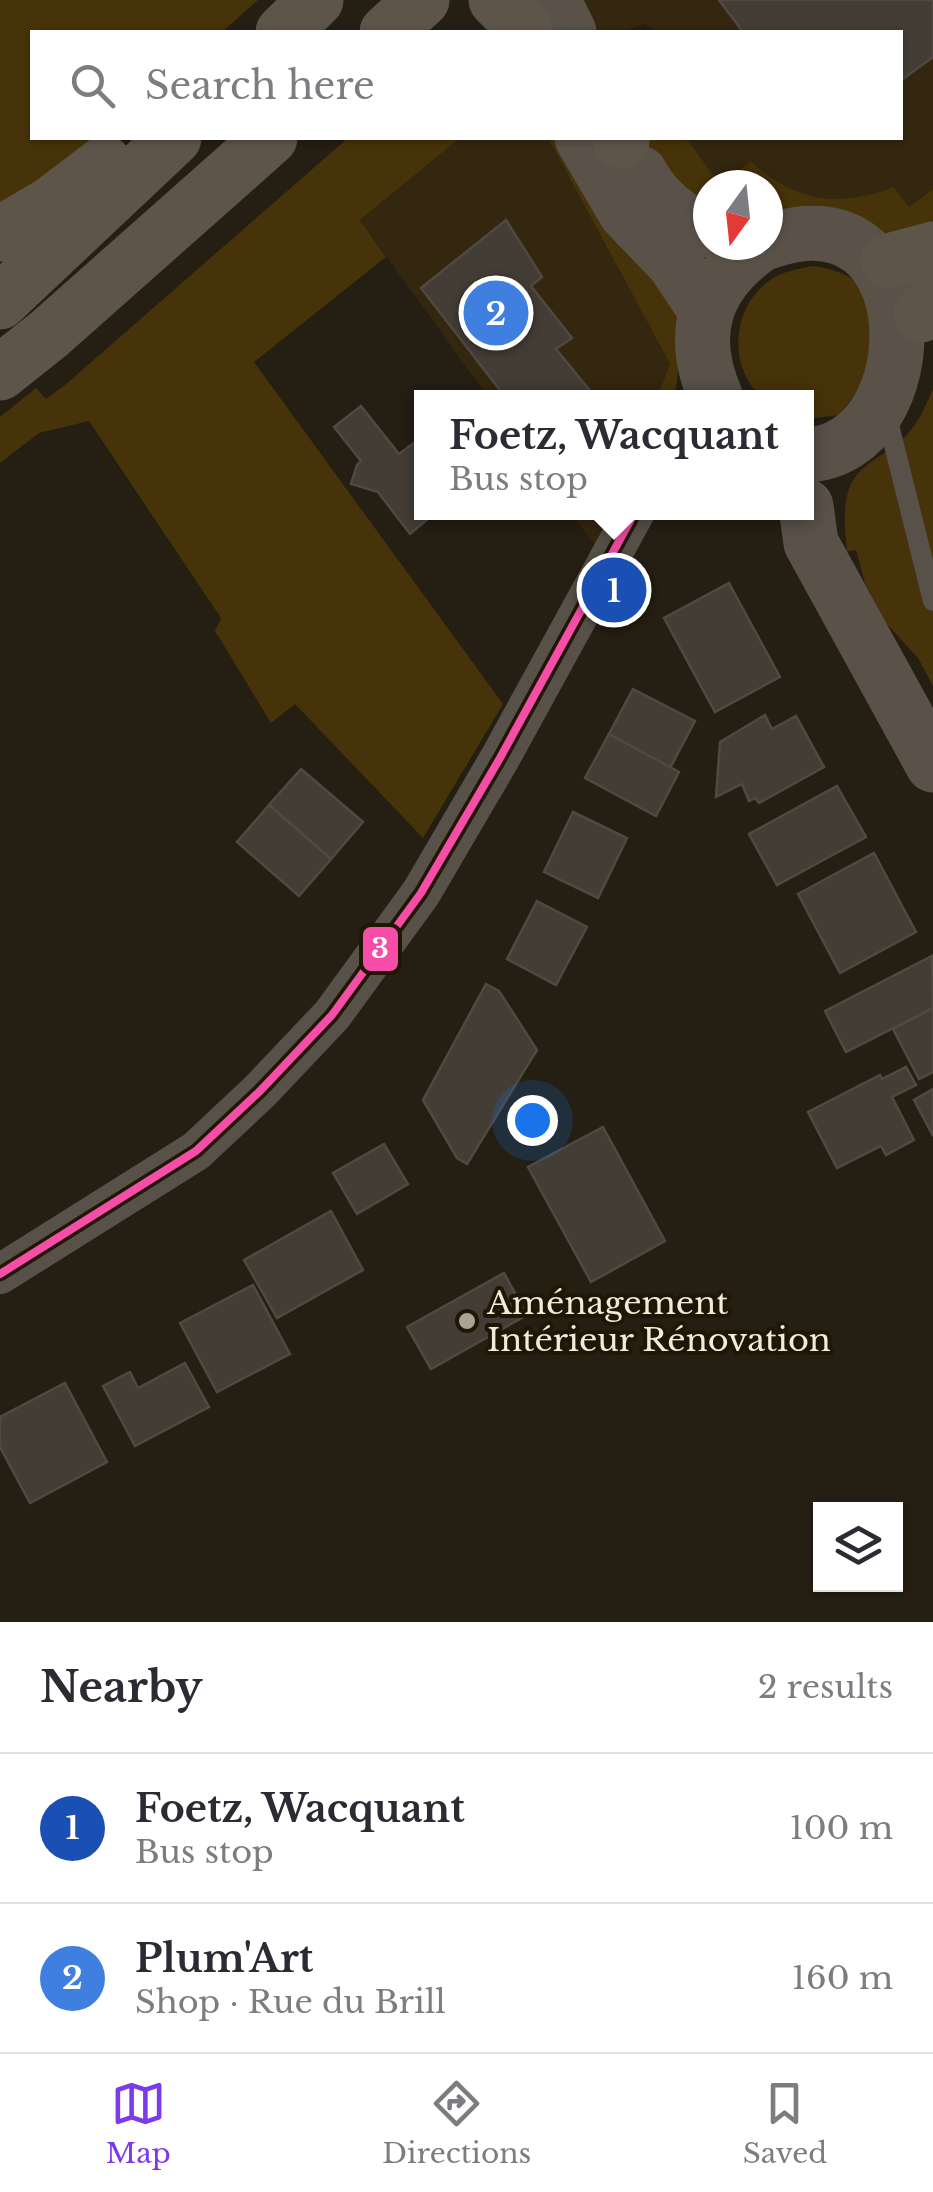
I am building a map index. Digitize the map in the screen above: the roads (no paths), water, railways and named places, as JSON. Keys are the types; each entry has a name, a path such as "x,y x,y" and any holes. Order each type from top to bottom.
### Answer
{"highway":[{"path":"0,234 51,204 137,140"},
{"path":"0,302 172,140"},
{"path":"0,373 268,140"}],"main road":[{"path":"611,140 626,213 674,263 706,311"},
{"path":"613,140 667,207 693,226"},
{"path":"783,237 827,232 911,255 908,286 927,308 920,375 908,402 849,443 833,520 832,557 838,594"},
{"path":"705,390 701,343 706,311 727,273 742,260"},
{"path":"808,520 811,543 933,765"}],"street":[{"path":"0,1274 196,1152 332,1015 421,893 631,520"}],"lane":[{"path":"849,443 933,602"}],"place":[{"name":"Plum'Art","path":"496,313"},
{"name":"Foetz, Wacquant","path":"614,590"},
{"name":"Aménagement Intérieur Rénovation","path":"467,1321"}]}
